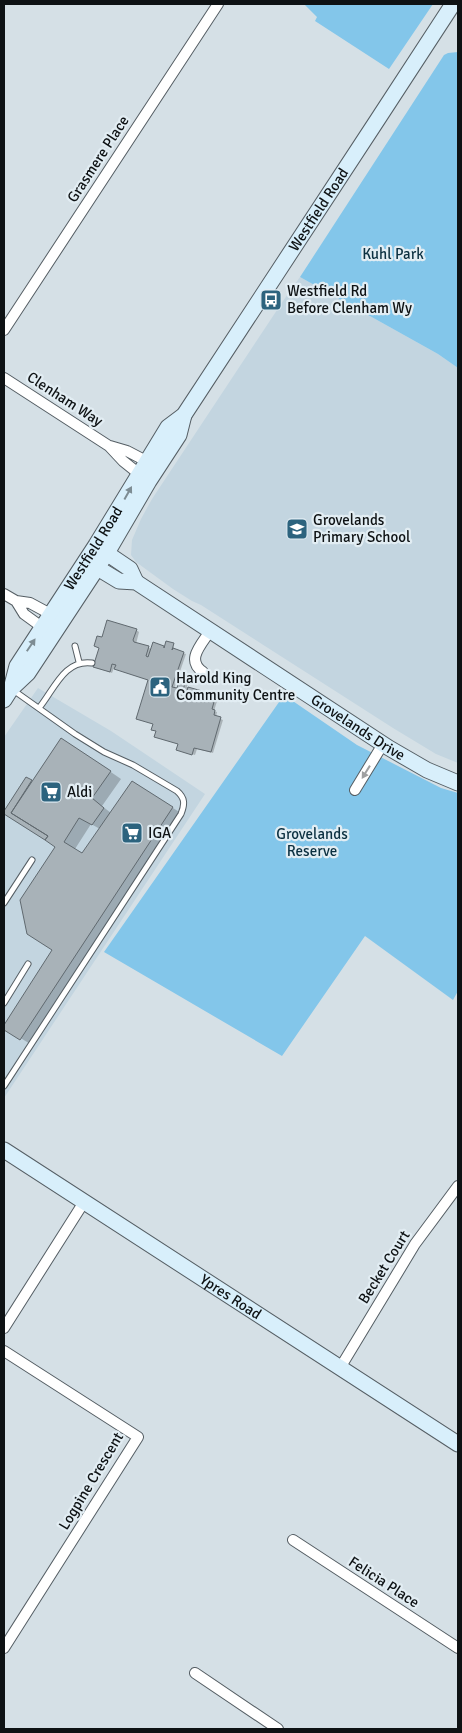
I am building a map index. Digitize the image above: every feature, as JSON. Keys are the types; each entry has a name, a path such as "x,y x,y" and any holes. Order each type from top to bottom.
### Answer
{"street":[{"name":"Grasmere Place","path":"4,330 218,4"},
{"name":"Westfield Road","path":"8,694 17,666 48,631 101,549 153,464 168,427 184,415 452,4"},
{"name":"Clenham Way","path":"4,378 109,446 144,477"},
{"name":"Clenham Way","path":"109,446 128,451 153,464"},
{"name":"Grovelands Drive","path":"101,549 130,569 136,582"},
{"name":"Grovelands Drive","path":"91,564 119,580 136,582 383,744 427,770 458,783"},
{"path":"4,594 16,602 24,614 48,631"},
{"path":"16,602 30,603 57,617"},
{"path":"202,672 197,669 194,659 210,631"},
{"path":"355,790 383,744"},
{"name":"Ypres Road","path":"4,1150 458,1444"},
{"name":"Becket Court","path":"340,1368 415,1244 458,1186"},
{"path":"4,1328 84,1202"},
{"name":"Logpine Crescent","path":"4,1351 138,1437 4,1648"},
{"name":"Felicia Place","path":"293,1540 458,1648"},
{"path":"195,1673 278,1729"}],"lane":[{"path":"76,646 79,662"},
{"path":"40,708 65,672 79,662 92,663"},
{"path":"4,1086 181,814 185,805 183,797 177,791 133,764 104,752 45,714 40,708 8,694"},
{"path":"4,903 32,860"},
{"path":"4,1003 28,964"}],"shaded area":[{"name":"Grovelands Primary School","path":"300,277 438,354 458,368 458,763 436,754 393,728 173,589 136,562 131,555 132,540 152,499"},
{"path":"38,688 111,731 205,794 4,1098 4,737"}],"green space":[{"path":"304,4 433,4 389,69 315,21 317,17"},
{"name":"Kuhl Park","path":"458,52 458,368 438,354 300,277 444,55"},
{"name":"Grovelands Reserve","path":"284,695 357,745 441,788 458,793 458,991 453,1000 365,936 282,1056 104,952"}],"building":[{"name":"Harold King Community Centre","path":"107,620 137,629 133,640 134,642 149,646 146,656 148,657 153,642 164,646 164,648 166,641 174,643 172,650 173,648 184,652 172,687 177,688 180,678 186,680 183,690 187,691 188,687 216,695 212,709 215,710 214,715 221,717 211,752 194,748 192,755 176,750 178,744 154,737 156,731 151,730 153,724 136,719 148,680 114,669 116,665 112,664 110,672 93,667 99,648 94,646 97,636 102,637"},
{"path":"61,738 111,771 92,798 104,808 92,825 79,818 64,842 82,853 132,781 173,807 20,1040 4,1030 4,1025 52,950 27,934 20,900 55,847 45,840 48,836 11,813"},
{"path":"26,777 32,780 11,813 48,836 45,840 4,814 4,811"}],"place":[{"name":"Westfield Rd Before Clenham Wy","path":"271,300"},
{"name":"Grovelands Primary School","path":"297,529"},
{"name":"Harold King Community Centre","path":"160,687"},
{"name":"Aldi","path":"51,792"},
{"name":"IGA","path":"132,833"}]}
